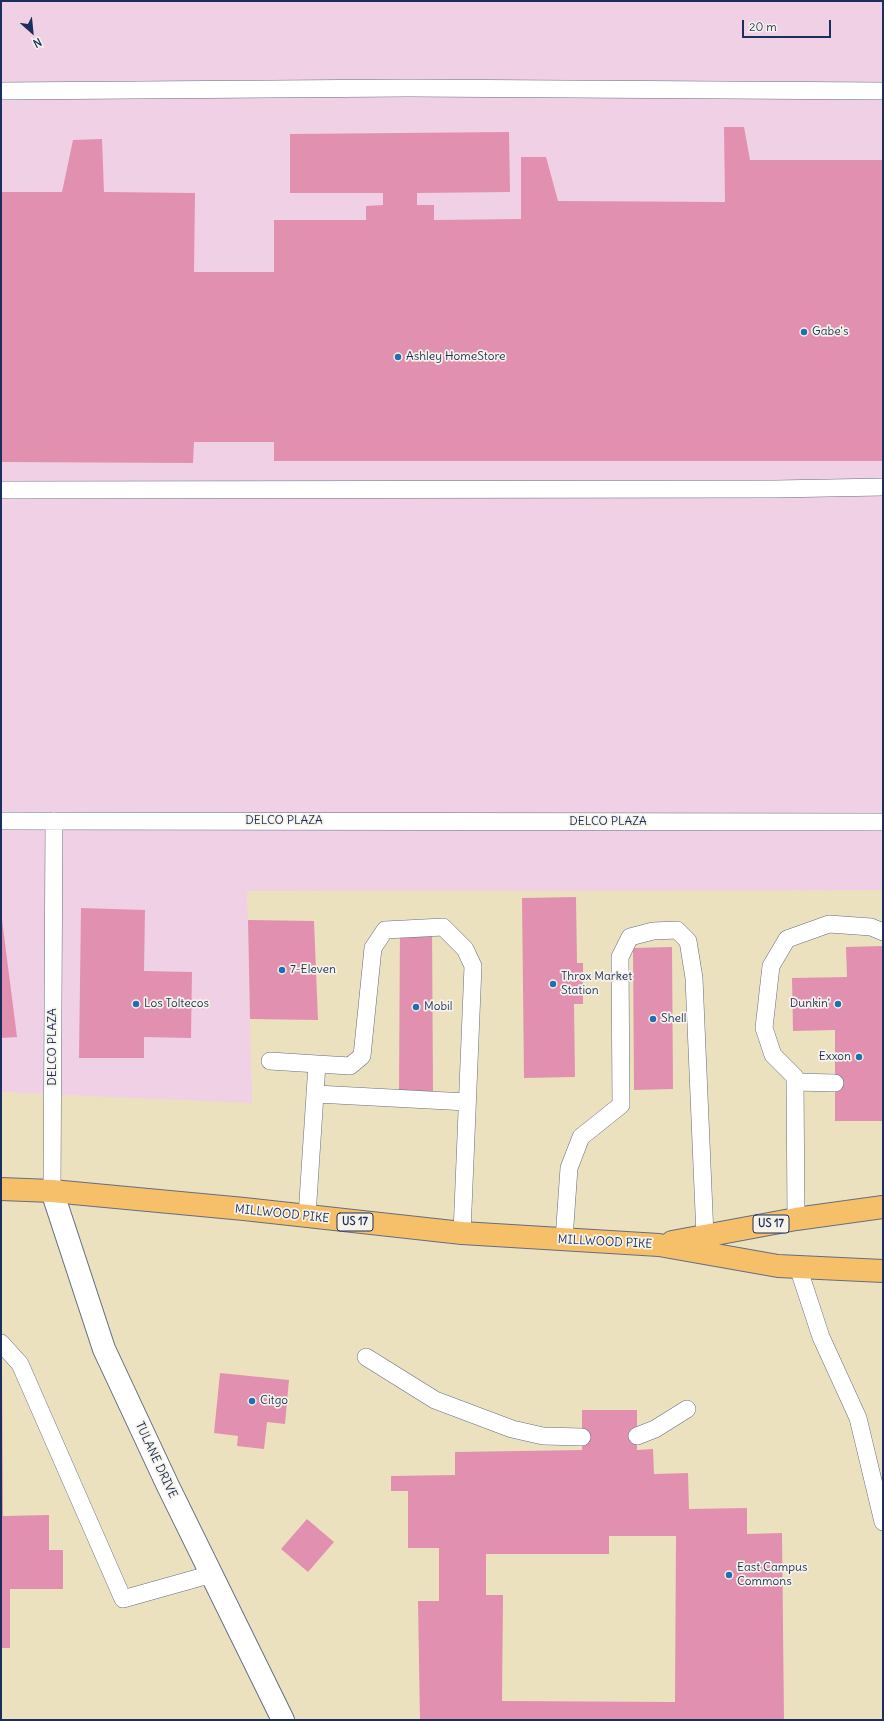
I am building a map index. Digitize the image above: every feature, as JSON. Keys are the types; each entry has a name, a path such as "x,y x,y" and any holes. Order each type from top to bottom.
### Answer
{"highway":[{"name":"MILLWOOD PIKE","path":"1,1189 52,1191 462,1233 659,1245 778,1266 883,1271"},
{"name":"MILLWOOD PIKE","path":"659,1245 796,1218 883,1207"}],"street":[{"name":"TULANE DRIVE","path":"52,1191 104,1349 283,1720"}],"lane":[{"path":"1,91 416,88 883,91"},
{"path":"1,490 775,489 883,487"},
{"path":"1,821 54,821"},
{"name":"DELCO PLAZA","path":"52,1191 54,821 883,822"},
{"path":"796,1218 795,1078 773,1055 764,1028 771,966 787,939 829,924 871,927 883,932"},
{"path":"270,1061 350,1066 362,1056 372,948 385,930 443,927 465,949 474,966 462,1233"},
{"path":"564,1239 569,1168 581,1137 621,1105 620,957 630,936 653,931 677,930 688,941 694,978 705,1236"},
{"path":"307,1216 317,1064"},
{"path":"794,1082 835,1083"},
{"path":"316,1094 467,1102"},
{"path":"798,1267 821,1337 858,1418 883,1522"},
{"path":"1,1343 20,1364 124,1599 212,1574"},
{"path":"366,1357 435,1400 512,1429 543,1436 582,1437"},
{"path":"637,1436 655,1429 687,1409"}],"shaded area":[{"path":"1,1 883,1 883,890 247,891 252,1103 1,1092"}],"building":[{"path":"724,127 744,127 750,160 883,160 883,461 274,461 274,442 194,442 193,463 1,462 1,192 62,192 73,140 102,139 104,192 195,193 194,272 274,272 274,220 366,220 366,206 383,205 383,193 290,193 290,134 509,132 510,192 417,193 417,205 434,205 434,220 521,219 521,157 546,157 558,201 725,202"},
{"name":"Throx Market Station","path":"576,897 577,963 583,963 583,1004 574,1004 575,1077 524,1078 522,898"},
{"name":"Los Toltecos","path":"81,908 145,910 144,971 192,972 191,1038 144,1037 144,1058 79,1058"},
{"path":"1,912 17,1037 1,1038"},
{"name":"7-Eleven","path":"248,920 314,921 318,1020 250,1019"},
{"name":"Mobil","path":"400,923 432,924 433,1092 399,1091"},
{"path":"883,946 883,1121 835,1121 835,1030 793,1031 792,978 847,977 846,947"},
{"name":"Shell","path":"672,947 673,1089 634,1090 633,948"},
{"path":"1,1370 3,1516 49,1515 49,1550 63,1550 63,1589 10,1589 10,1648 1,1648"},
{"name":"Citgo","path":"220,1373 289,1380 285,1424 267,1422 264,1449 237,1446 238,1436 214,1433"},
{"name":"East Campus Commons","path":"582,1410 637,1410 637,1450 653,1449 654,1474 688,1473 689,1509 747,1508 747,1534 782,1533 784,1720 420,1720 418,1601 439,1601 439,1548 408,1548 408,1491 391,1491 391,1476 455,1475 455,1452 582,1450","holes":["609,1536 676,1536 675,1702 502,1701 503,1595 486,1595 486,1554 609,1554"]},
{"path":"307,1519 334,1542 308,1572 281,1549"}],"place":[{"name":"Gabe's","path":"804,332"},
{"name":"Ashley HomeStore","path":"398,357"},
{"name":"7-Eleven","path":"282,970"},
{"name":"Throx Market Station","path":"553,984"},
{"name":"Los Toltecos","path":"136,1004"},
{"name":"Dunkin'","path":"838,1004"},
{"name":"Mobil","path":"416,1007"},
{"name":"Shell","path":"653,1019"},
{"name":"Exxon","path":"859,1057"},
{"name":"Citgo","path":"252,1401"},
{"name":"East Campus Commons","path":"729,1575"}]}
